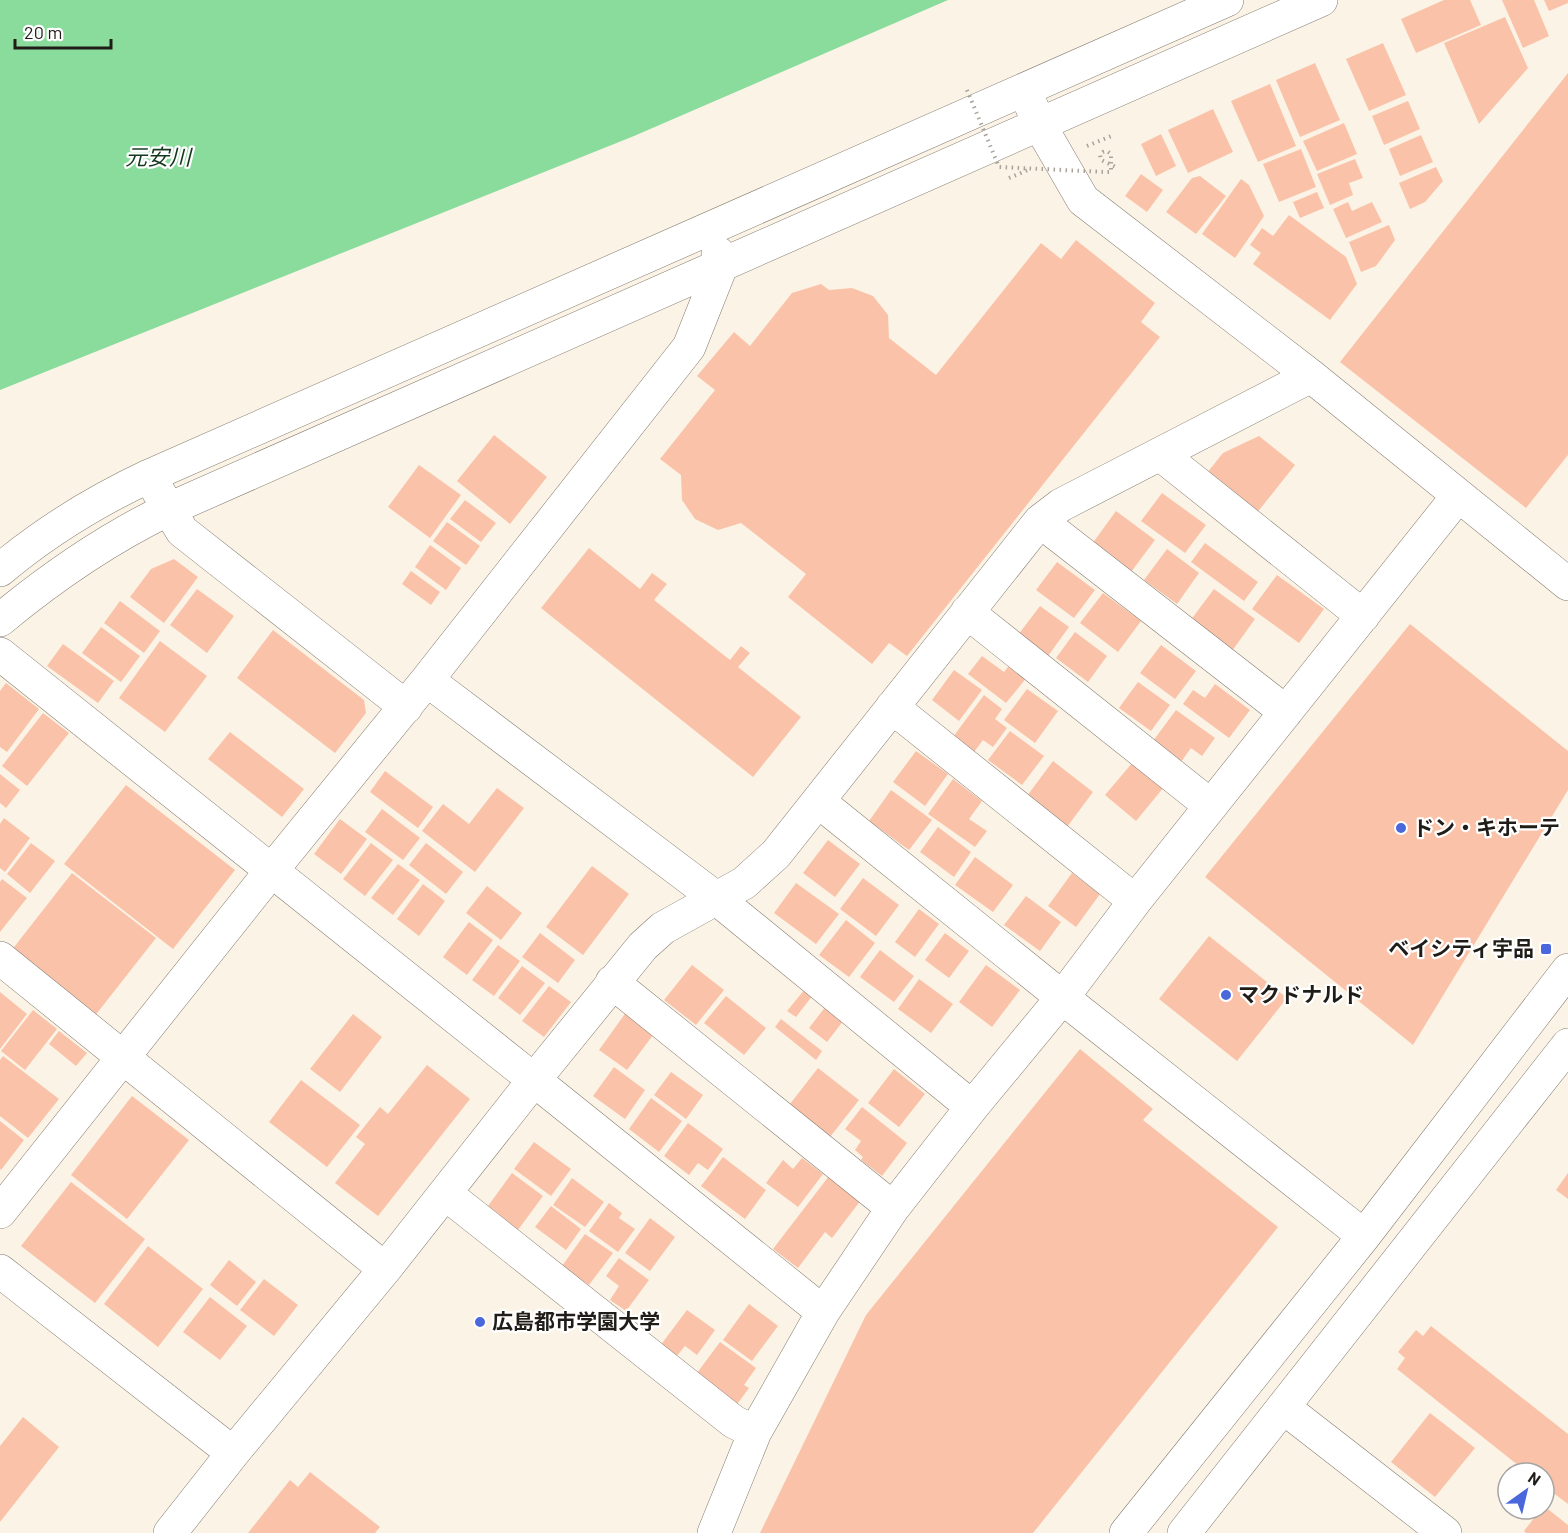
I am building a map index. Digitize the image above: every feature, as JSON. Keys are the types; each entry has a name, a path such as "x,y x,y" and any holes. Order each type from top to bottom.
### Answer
{"street":[{"path":"0,570 47,535 148,476 1227,0"},
{"path":"0,620 69,566 106,542 169,509 1321,0"},
{"path":"1024,89 1039,124 1083,200 1311,376 1568,584"},
{"path":"0,1212 272,870 428,680 689,346 722,264 707,229"},
{"path":"170,1533 446,1194 612,982 643,946 663,928 744,883 776,854 1040,521 1061,505 1311,376"},
{"path":"1161,454 1363,616"},
{"path":"148,476 182,531 406,706"},
{"path":"714,1533 755,1432 823,1312 893,1208 1062,998 1135,901 1458,496"},
{"path":"1040,521 1286,712"},
{"path":"967,612 1211,806"},
{"path":"0,654 823,1312"},
{"path":"428,680 716,898 972,1107"},
{"path":"892,708 1135,901"},
{"path":"818,801 1062,998 1364,1236"},
{"path":"0,958 385,1269"},
{"path":"1126,1533 1364,1236 1568,970"},
{"path":"612,982 893,1208"},
{"path":"1184,1533 1568,1045"},
{"path":"446,1194 734,1422 755,1432"},
{"path":"0,1271 233,1453"},
{"path":"1283,1407 1445,1533"}],"path":[{"path":"967,90 999,166 1111,172 1111,158 1111,154 1107,152 1100,155 1101,160 1104,163 1116,167"},
{"path":"1104,163 1111,158"}],"water":[{"name":"元安川","path":"0,0 948,0 634,136 0,390"}],"building":[{"path":"1444,0 1470,0 1481,25 1416,53 1401,19"},
{"path":"1502,0 1534,0 1549,36 1523,48"},
{"path":"1544,0 1568,0 1568,3 1549,11"},
{"path":"1505,17 1528,68 1479,124 1444,43"},
{"path":"1383,43 1406,95 1369,111 1346,59"},
{"path":"1315,63 1340,120 1300,137 1276,80"},
{"path":"1568,73 1568,455 1526,508 1340,362"},
{"path":"1270,84 1296,146 1258,162 1231,101"},
{"path":"1408,101 1420,129 1384,145 1372,116"},
{"path":"1213,109 1233,152 1188,173 1168,130"},
{"path":"1344,123 1357,154 1317,171 1303,141"},
{"path":"1161,134 1176,166 1156,176 1141,144"},
{"path":"1421,135 1433,162 1400,176 1389,149"},
{"path":"1301,149 1316,187 1279,202 1263,164"},
{"path":"1355,159 1363,178 1349,183 1353,195 1330,205 1317,174"},
{"path":"1436,167 1443,181 1425,202 1410,209 1399,183"},
{"path":"1141,174 1163,190 1147,212 1125,196"},
{"path":"1200,176 1226,196 1196,234 1166,212 1192,178"},
{"path":"1241,179 1249,185 1264,216 1235,258 1202,234"},
{"path":"1317,192 1324,208 1300,218 1293,202"},
{"path":"1348,202 1352,211 1372,202 1382,222 1346,238 1333,209"},
{"path":"1289,215 1346,257 1357,284 1330,320 1253,264 1261,253 1250,245 1262,228 1273,236"},
{"path":"1389,225 1395,240 1376,266 1361,272 1349,242"},
{"path":"1076,240 1155,303 1141,322 1160,337 907,656 889,643 872,664 788,597 806,574 741,523 718,530 695,519 682,500 681,475 660,459 715,390 697,376 734,332 750,346 792,293 821,284 829,290 852,288 873,296 888,315 889,338 936,375 1041,243 1061,259"},
{"path":"494,435 547,477 510,524 457,481"},
{"path":"1259,436 1295,465 1256,514 1206,474 1223,453"},
{"path":"419,465 461,495 430,538 388,507"},
{"path":"1162,493 1206,525 1185,553 1141,521"},
{"path":"465,500 496,523 481,542 450,519"},
{"path":"1116,511 1155,540 1131,572 1092,544"},
{"path":"447,522 480,546 466,565 433,541"},
{"path":"1205,543 1258,582 1244,601 1191,562"},
{"path":"430,545 461,568 446,590 415,567"},
{"path":"589,548 640,589 652,573 667,584 654,600 730,660 741,646 750,653 738,667 801,717 753,777 541,608"},
{"path":"1167,549 1199,573 1177,604 1144,580"},
{"path":"174,559 198,577 164,623 130,597 151,569"},
{"path":"1057,562 1095,590 1074,618 1036,590"},
{"path":"411,571 440,592 431,605 402,584"},
{"path":"1277,575 1324,609 1299,643 1252,609"},
{"path":"197,589 234,616 207,653 170,625"},
{"path":"1214,589 1255,619 1232,651 1190,621"},
{"path":"1103,593 1141,621 1118,652 1080,623"},
{"path":"120,601 160,631 144,653 104,623"},
{"path":"1040,606 1069,627 1048,656 1018,635"},
{"path":"1410,624 1568,751 1568,790 1413,1045 1205,877"},
{"path":"101,627 140,656 121,682 82,653"},
{"path":"273,630 364,700 366,713 335,753 237,678"},
{"path":"1075,632 1107,656 1088,682 1056,658"},
{"path":"160,641 207,676 165,732 119,698"},
{"path":"63,644 114,681 98,703 47,666"},
{"path":"1161,645 1196,671 1175,699 1140,673"},
{"path":"982,656 1004,672 1011,663 1028,676 1006,703 968,674"},
{"path":"954,670 982,690 959,721 932,700"},
{"path":"1138,682 1170,705 1151,731 1119,708"},
{"path":"6,683 39,709 7,752 0,747 0,691"},
{"path":"1215,684 1250,710 1229,738 1183,704 1193,690 1205,698"},
{"path":"1027,689 1058,711 1035,743 1004,720"},
{"path":"984,695 1002,709 995,719 1007,728 993,747 983,740 974,752 953,737"},
{"path":"1176,710 1215,738 1202,756 1191,748 1181,762 1153,741"},
{"path":"43,713 69,733 27,786 2,766"},
{"path":"1010,731 1044,756 1022,785 988,760"},
{"path":"230,732 304,789 282,817 208,759"},
{"path":"916,751 948,774 925,806 893,782"},
{"path":"1053,761 1093,792 1067,827 1027,796"},
{"path":"1133,762 1164,787 1136,821 1105,795"},
{"path":"385,771 433,807 418,828 370,792"},
{"path":"0,774 20,790 6,808 0,803"},
{"path":"953,779 982,801 969,819 987,831 975,847 928,814"},
{"path":"126,785 235,870 173,949 64,864"},
{"path":"497,788 524,808 475,872 422,831 443,804 469,824"},
{"path":"891,790 932,820 909,850 869,821"},
{"path":"382,809 420,838 403,860 365,832"},
{"path":"4,818 30,838 5,872 0,868 0,824"},
{"path":"340,819 367,839 341,874 314,854"},
{"path":"938,827 971,852 954,877 920,852"},
{"path":"828,840 860,864 835,897 803,873"},
{"path":"31,843 55,861 30,893 7,874"},
{"path":"371,843 393,860 365,896 343,879"},
{"path":"426,843 463,872 446,894 409,865"},
{"path":"975,857 1013,885 993,912 955,885"},
{"path":"398,864 420,880 393,915 371,898"},
{"path":"592,866 629,894 583,955 546,927"},
{"path":"72,873 156,938 94,1017 11,951"},
{"path":"1072,873 1100,894 1076,927 1048,906"},
{"path":"863,878 899,905 876,936 840,909"},
{"path":"2,879 27,898 0,932 0,882"},
{"path":"796,883 839,914 816,944 774,913"},
{"path":"423,884 445,901 419,936 397,919"},
{"path":"487,886 522,913 501,940 466,913"},
{"path":"1026,896 1061,922 1040,951 1004,925"},
{"path":"919,909 939,924 915,957 895,942"},
{"path":"846,920 875,943 849,977 819,955"},
{"path":"469,922 493,940 467,975 443,957"},
{"path":"540,933 575,960 558,983 522,957"},
{"path":"945,933 969,951 949,978 925,960"},
{"path":"1209,936 1287,998 1237,1061 1159,999"},
{"path":"498,945 520,961 494,996 472,980"},
{"path":"880,950 914,976 894,1002 860,977"},
{"path":"692,965 724,990 696,1025 664,1000"},
{"path":"986,965 1020,990 992,1027 959,1002"},
{"path":"522,966 545,983 520,1015 498,998"},
{"path":"919,979 953,1004 931,1033 898,1009"},
{"path":"549,986 571,1002 544,1037 522,1021"},
{"path":"805,989 813,995 796,1017 787,1011"},
{"path":"0,992 27,1014 0,1049"},
{"path":"726,996 766,1028 744,1055 704,1023"},
{"path":"826,1006 844,1020 827,1042 809,1028"},
{"path":"33,1010 57,1029 25,1070 1,1051"},
{"path":"627,1011 656,1031 627,1070 599,1050"},
{"path":"353,1014 382,1037 340,1092 310,1069"},
{"path":"781,1019 822,1051 816,1060 775,1027"},
{"path":"59,1031 87,1053 76,1066 49,1044"},
{"path":"1080,1049 1153,1109 1143,1120 1278,1227 1033,1533 760,1533 866,1315"},
{"path":"3,1056 59,1099 28,1138 0,1116 0,1060"},
{"path":"427,1065 470,1099 378,1216 335,1183 365,1144 356,1137 380,1107 388,1114"},
{"path":"614,1067 645,1090 625,1119 593,1096"},
{"path":"818,1068 859,1100 830,1137 790,1104"},
{"path":"894,1069 925,1094 899,1127 868,1103"},
{"path":"671,1072 703,1095 686,1119 654,1095"},
{"path":"301,1080 360,1125 327,1167 269,1122"},
{"path":"132,1096 189,1140 127,1219 71,1175"},
{"path":"651,1098 682,1121 659,1152 629,1129"},
{"path":"862,1107 907,1143 882,1176 861,1160 863,1157 855,1150 861,1141 845,1129"},
{"path":"0,1121 24,1140 1,1170 0,1169"},
{"path":"688,1123 723,1149 708,1170 698,1163 689,1175 664,1156"},
{"path":"534,1142 571,1169 551,1196 514,1169"},
{"path":"723,1157 766,1190 745,1219 701,1186"},
{"path":"802,1158 823,1174 798,1207 766,1183 783,1160 793,1169"},
{"path":"512,1173 543,1196 515,1234 495,1219 499,1214 488,1206"},
{"path":"1568,1173 1568,1199 1556,1190"},
{"path":"829,1176 861,1200 832,1238 825,1232 798,1268 773,1249"},
{"path":"572,1178 604,1202 585,1227 553,1205"},
{"path":"71,1182 145,1239 95,1303 21,1246"},
{"path":"609,1203 622,1213 619,1218 635,1229 618,1252 589,1231"},
{"path":"551,1206 581,1229 566,1250 535,1227"},
{"path":"650,1218 675,1237 650,1271 625,1253"},
{"path":"585,1234 613,1253 589,1285 562,1266"},
{"path":"148,1246 203,1289 158,1347 104,1304"},
{"path":"619,1258 649,1280 626,1311 610,1300 619,1286 606,1276"},
{"path":"229,1260 256,1282 237,1306 210,1285"},
{"path":"264,1279 298,1305 274,1336 240,1310"},
{"path":"210,1297 247,1326 220,1360 183,1332"},
{"path":"749,1304 778,1326 752,1361 723,1340"},
{"path":"687,1310 715,1330 697,1355 685,1346 676,1357 660,1346"},
{"path":"1431,1326 1568,1434 1568,1504 1556,1495 1556,1461 1513,1461 1397,1369 1405,1358 1398,1352 1416,1330 1423,1336"},
{"path":"720,1342 756,1368 744,1385 749,1388 735,1407 694,1377"},
{"path":"1430,1413 1475,1448 1435,1497 1391,1462"},
{"path":"23,1417 59,1447 0,1522 0,1446"},
{"path":"310,1472 380,1527 375,1533 248,1533 290,1480 298,1487"},
{"path":"1556,1516 1568,1525 1568,1533 1526,1533 1524,1531 1532,1521 1556,1521"}],"place":[{"name":"ドン・キホーテ","path":"1401,828"},
{"name":"ベイシティ宇品","path":"1546,949"},
{"name":"マクドナルド","path":"1226,995"},
{"name":"広島都市学園大学","path":"480,1322"}]}
